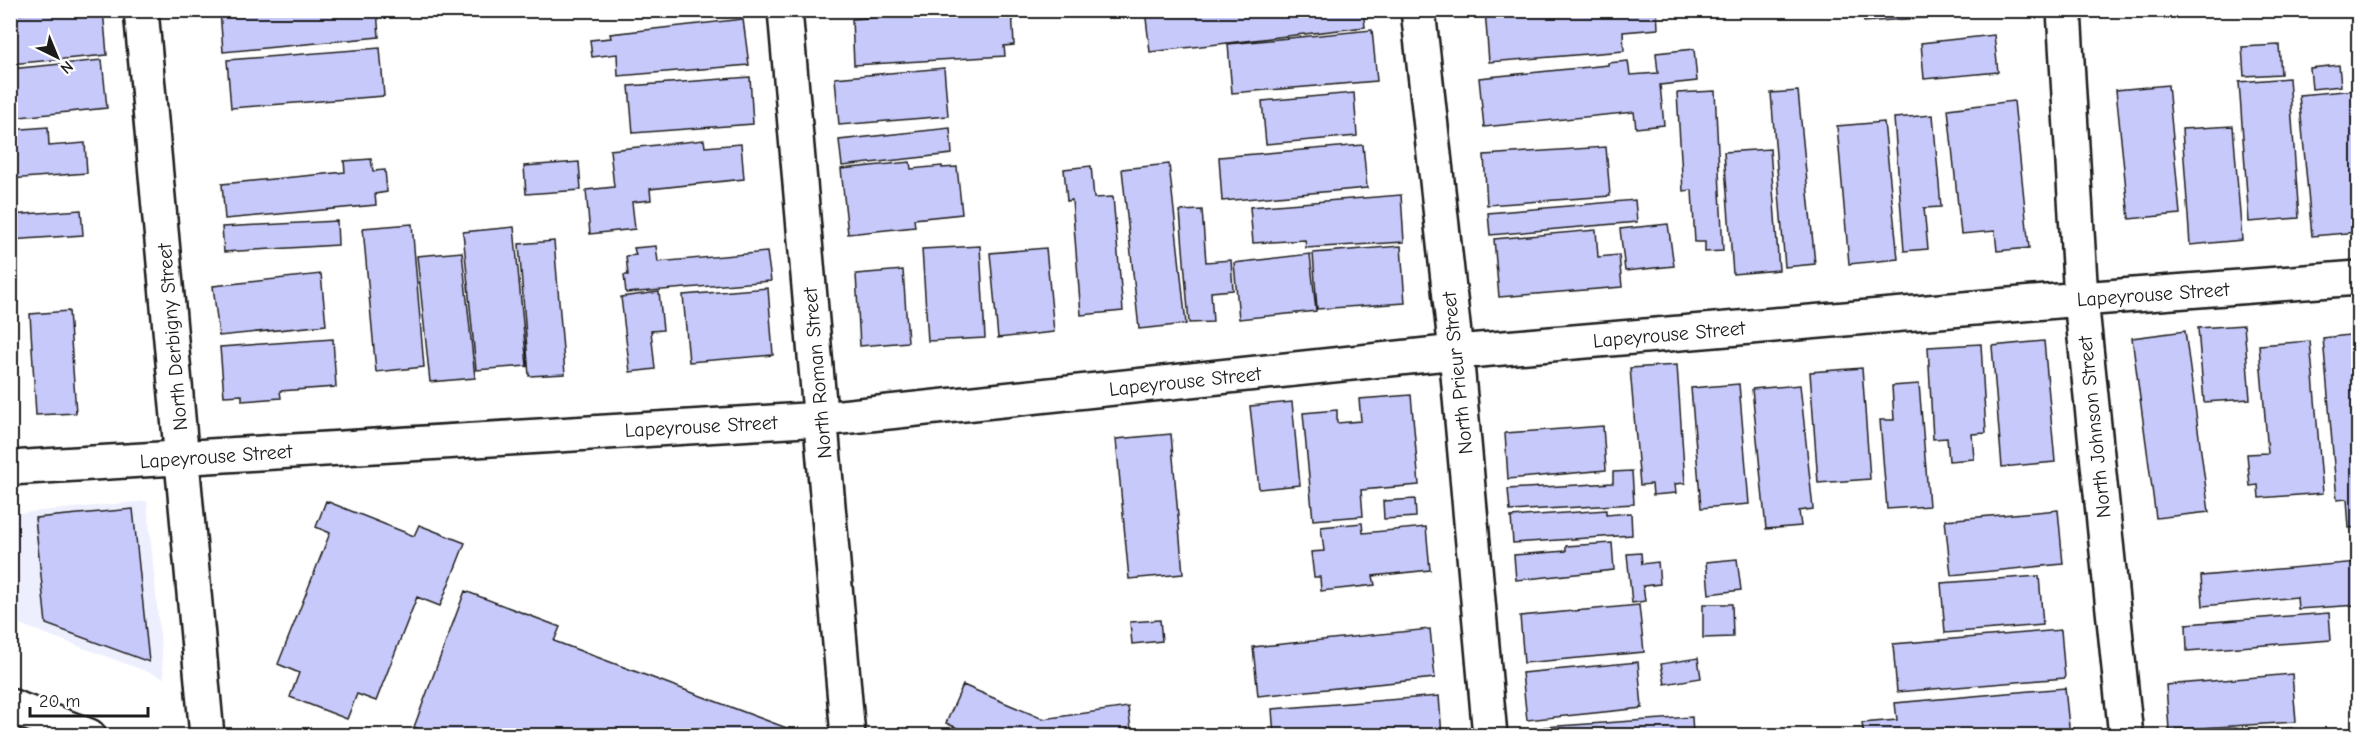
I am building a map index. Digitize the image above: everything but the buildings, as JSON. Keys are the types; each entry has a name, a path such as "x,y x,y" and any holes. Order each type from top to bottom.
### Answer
{"street":[{"name":"North Derbigny Street","path":"141,10 207,735"},
{"name":"North Roman Street","path":"785,10 848,735"},
{"name":"North Prieur Street","path":"1418,10 1456,352 1490,735"},
{"name":"North Johnson Street","path":"2064,10 2081,299 2126,735"},
{"name":"Lapeyrouse Street","path":"10,468 822,419 1456,352 2358,278"},
{"path":"10,706 89,735"}],"shaded area":[{"path":"147,501 164,678 11,621 10,514"}]}
